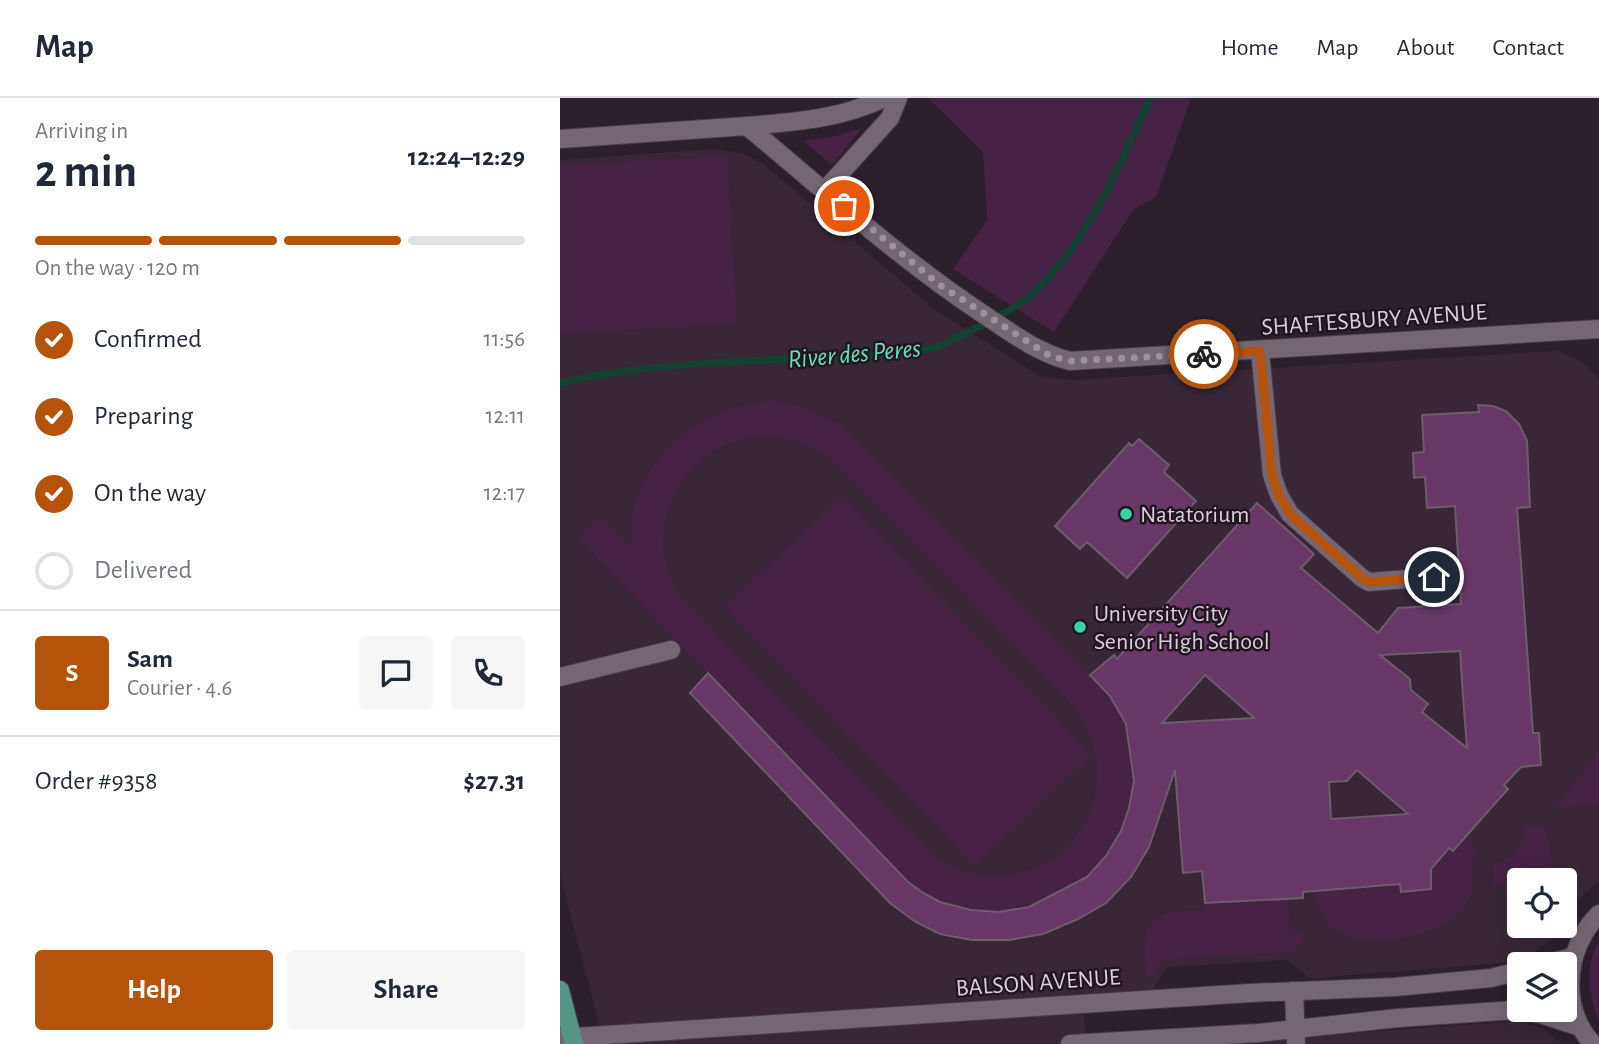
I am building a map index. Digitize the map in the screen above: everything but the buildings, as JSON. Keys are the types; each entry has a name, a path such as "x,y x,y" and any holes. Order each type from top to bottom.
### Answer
{"main road":[{"path":"560,990 569,1040"}],"street":[{"path":"560,139 815,120 852,111 884,98"},
{"path":"825,190 890,118 898,98"},
{"name":"SHAFTESBURY AVENUE","path":"747,126 940,285 1031,346 1050,356 1070,361 1599,329"},
{"path":"1260,351 1272,475 1290,514 1368,582 1434,577"},
{"path":"560,677 671,650"},
{"path":"1575,952 1581,938 1599,914"},
{"name":"BALSON AVENUE","path":"569,1040 1464,981 1507,974"},
{"path":"1294,991 1296,1036"},
{"path":"1070,1044 1296,1036 1398,1018 1515,1010 1540,1014 1580,1027"},
{"path":"1577,1018 1580,1027 1593,1044"}],"shaded area":[{"path":"928,98 1191,98 1156,197 1134,209 1054,332 953,269 987,220 983,152"},
{"path":"862,128 832,165 804,141 840,135"},
{"name":"University City Senior High School","path":"714,149 741,153 762,163 935,310 1040,376 1071,380 1557,351 1577,359 1599,379 1599,881 1577,901 1577,868 1507,868 1507,938 1552,938 1536,952 1507,952 1507,962 1313,978 1287,960 1167,967 1152,991 1082,996 1086,1044 604,1044 560,873 560,160"},
{"path":"727,156 737,323 560,334 560,166"},
{"path":"772,401 794,404 839,424 1110,696 1126,724 1134,772 1127,816 1106,854 1075,884 1037,903 995,911 951,904 908,882 579,538 600,517 633,549 634,506 655,464 686,432 727,410","holes":["777,436 813,448 838,465 1075,707 1091,738 1097,770 1094,801 1082,828 1062,851 1037,867 1006,875 965,872 932,854 677,594 663,547 668,508 676,490 702,459 719,448 745,438"]},
{"path":"842,496 1092,755 975,866 725,607"},
{"path":"1599,753 1599,805 1556,807"},
{"path":"1526,826 1545,826 1551,854 1550,868 1507,868 1507,885 1494,885 1493,864 1516,851"},
{"path":"1465,838 1477,849 1473,854 1471,891 1461,911 1438,927 1407,938 1372,941 1356,939 1329,924 1320,910 1316,891 1400,884 1401,892 1431,889 1431,869 1449,848 1453,851"},
{"path":"1288,899 1290,934 1305,934 1293,952 1163,959 1152,976 1146,976 1147,931 1158,917 1203,910 1205,903"},
{"path":"1599,942 1599,1021 1589,982 1589,971"},
{"path":"1507,1022 1522,1022 1543,1028 1561,1044 1207,1044"}],"waterway":[{"name":"River des Peres","path":"560,383 621,372 684,365 906,353 936,347 954,339 1025,300 1046,281 1065,258 1113,179 1150,98"}],"way so far":[{"path":"844,206 940,285 1050,356 1070,361 1091,361 1204,354"}],"place":[{"name":"Natatorium","path":"1126,514"},
{"name":"University City Senior High School","path":"1080,627"}],"route":[{"path":"1204,354 1260,351 1272,475 1290,514 1368,582 1434,577"}]}
